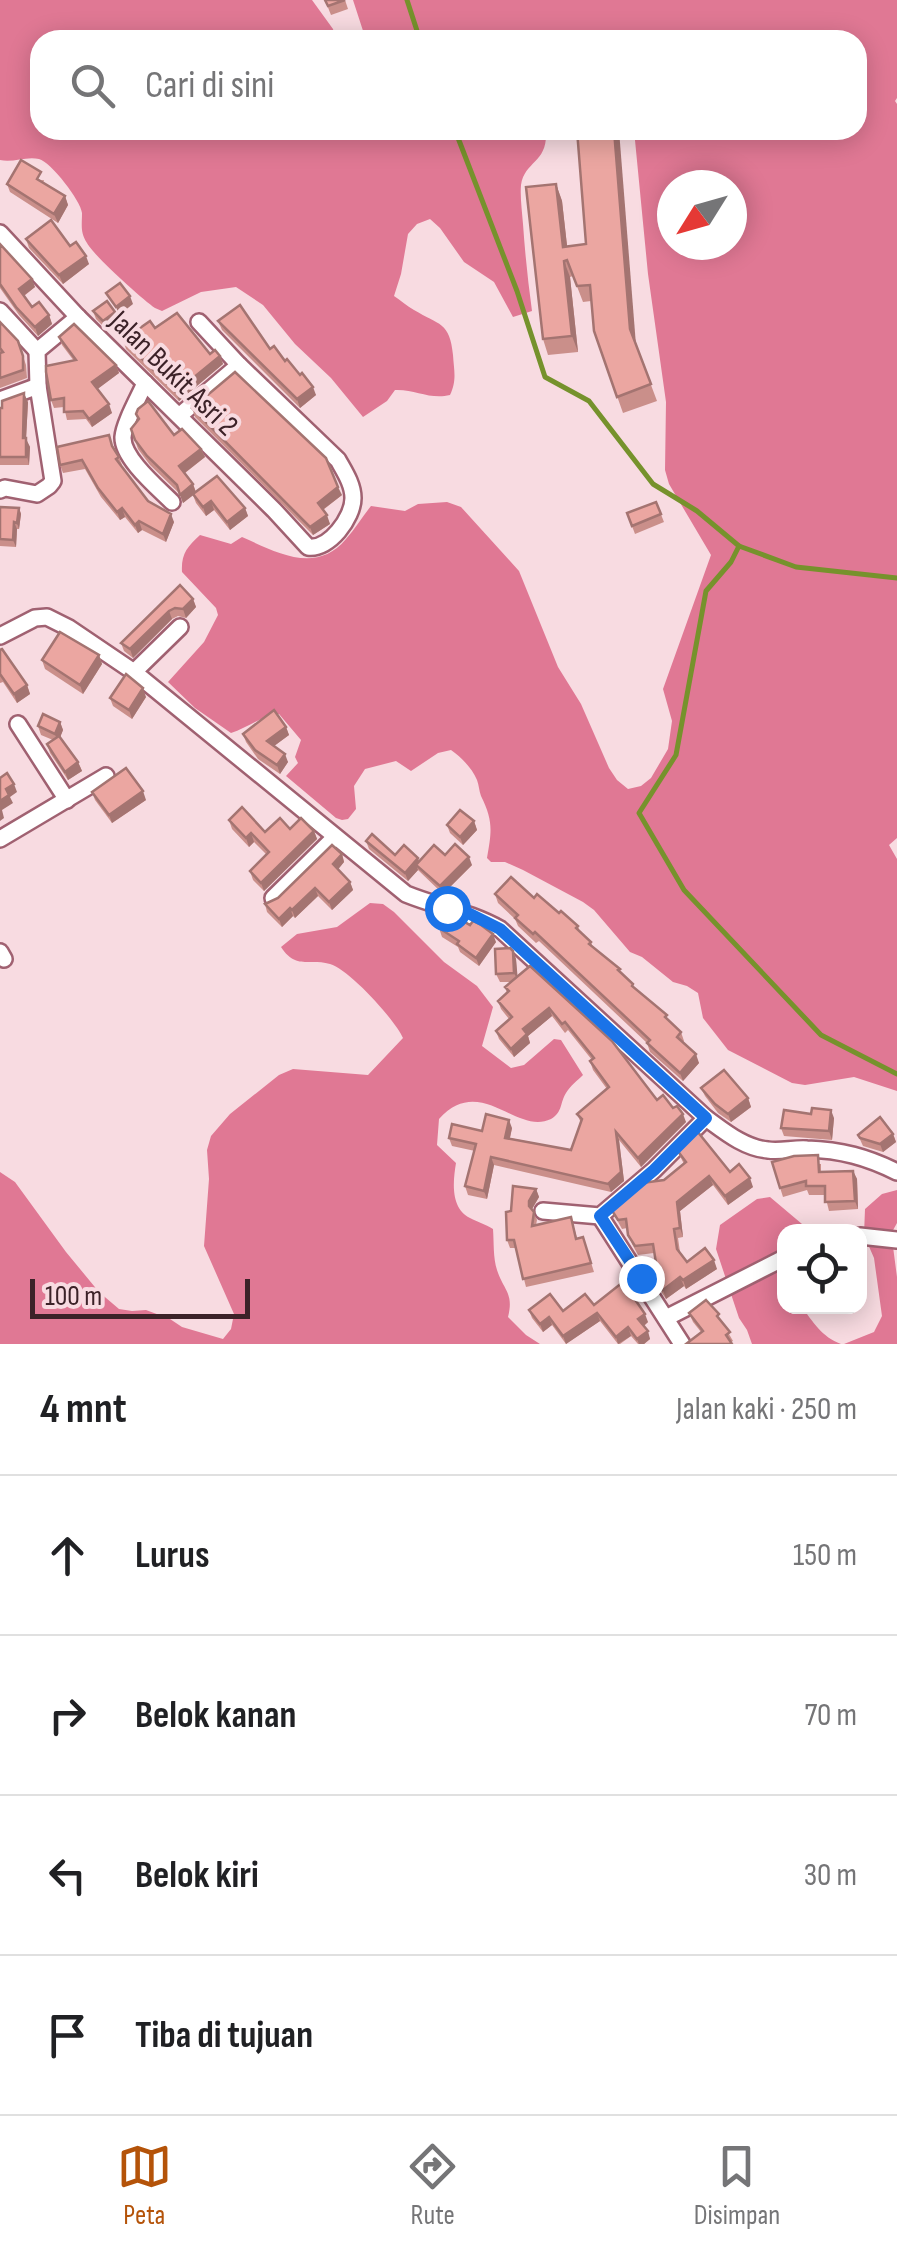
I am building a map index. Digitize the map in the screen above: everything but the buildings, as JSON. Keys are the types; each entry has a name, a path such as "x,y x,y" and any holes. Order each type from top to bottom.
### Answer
{"street":[{"name":"Jalan Bukit Asri 2","path":"0,233 78,318 308,547 322,547 342,527 354,499 349,479 338,460 238,366"},
{"path":"0,311 37,351 38,386 53,481 38,494 0,490"},
{"path":"37,351 78,318"},
{"path":"179,416 238,366 199,322"},
{"path":"145,383 123,438 138,467 172,502"},
{"path":"0,400 38,386"},
{"path":"0,636 36,618 47,617 134,672 406,894 466,912 500,929 728,1134 768,1150 806,1148 854,1153 897,1172"},
{"path":"134,672 180,627"},
{"path":"18,724 67,800"},
{"path":"0,840 106,776"},
{"path":"273,898 335,837"},
{"path":"543,1211 600,1216 706,1118"},
{"path":"600,1216 682,1344"},
{"path":"867,1237 897,1240"},
{"path":"666,1318 777,1262"}],"shaded area":[{"path":"0,0 312,0 333,30 30,30 30,140 546,140 521,185 532,311 513,317 494,282 464,262 440,228 430,219 417,224 408,234 394,296 446,330 453,355 452,390 450,395 443,396 395,390 387,401 363,417 263,305 236,287 201,292 162,311 155,308 91,249 83,235 80,207 51,167 34,158 0,160"},
{"path":"353,0 897,0 897,838 889,845 897,859 897,1091 854,1077 805,1085 792,1083 728,1050 703,1018 698,993 673,982 630,952 594,910 523,870 487,858 489,819 478,782 466,763 451,750 438,753 411,771 396,761 365,769 354,786 356,809 342,820 286,776 298,763 295,757 301,740 279,714 231,733 195,708 168,682 204,642 218,615 182,572 186,551 200,535 231,544 242,537 282,554 309,558 334,550 371,506 405,511 418,504 447,502 461,507 519,571 558,667 581,704 609,768 628,789 641,786 651,778 668,749 672,721 663,689 711,555 669,484 665,470 666,402 635,140 867,140 867,30 363,30"},
{"path":"370,903 383,904 394,912 444,962 477,986 493,1007 482,1046 511,1068 524,1065 554,1039 561,1040 583,1075 568,1090 551,1119 525,1120 484,1103 469,1102 454,1106 439,1119 437,1145 456,1163 454,1186 459,1208 493,1229 496,1265 509,1297 508,1317 540,1344 0,1344 0,1172 15,1182 66,1252 99,1292 119,1309 146,1310 182,1327 223,1339 231,1329 234,1314 204,1246 207,1150 211,1136 230,1114 279,1075 293,1069 368,1075 403,1038 381,1008 348,975 330,964 292,959 281,947 297,934 337,927"},
{"path":"897,1190 897,1223 892,1239 897,1277 897,1344 844,1344 874,1332 882,1316 874,1258 864,1224 865,1209 882,1194"},
{"path":"770,1197 802,1224 777,1224 777,1314 807,1314 823,1333 841,1344 752,1344 716,1249 720,1225 757,1199"}],"waterway":[{"path":"407,0 417,30"},
{"path":"459,140 517,291 545,377 589,401 653,484 697,511 739,546 796,567 897,578"},
{"path":"739,546 731,562 706,591 676,755 639,813 684,890 821,1035 897,1074"}],"route":[{"path":"447,908 466,912 500,929 706,1118 600,1216 641,1278"}]}
